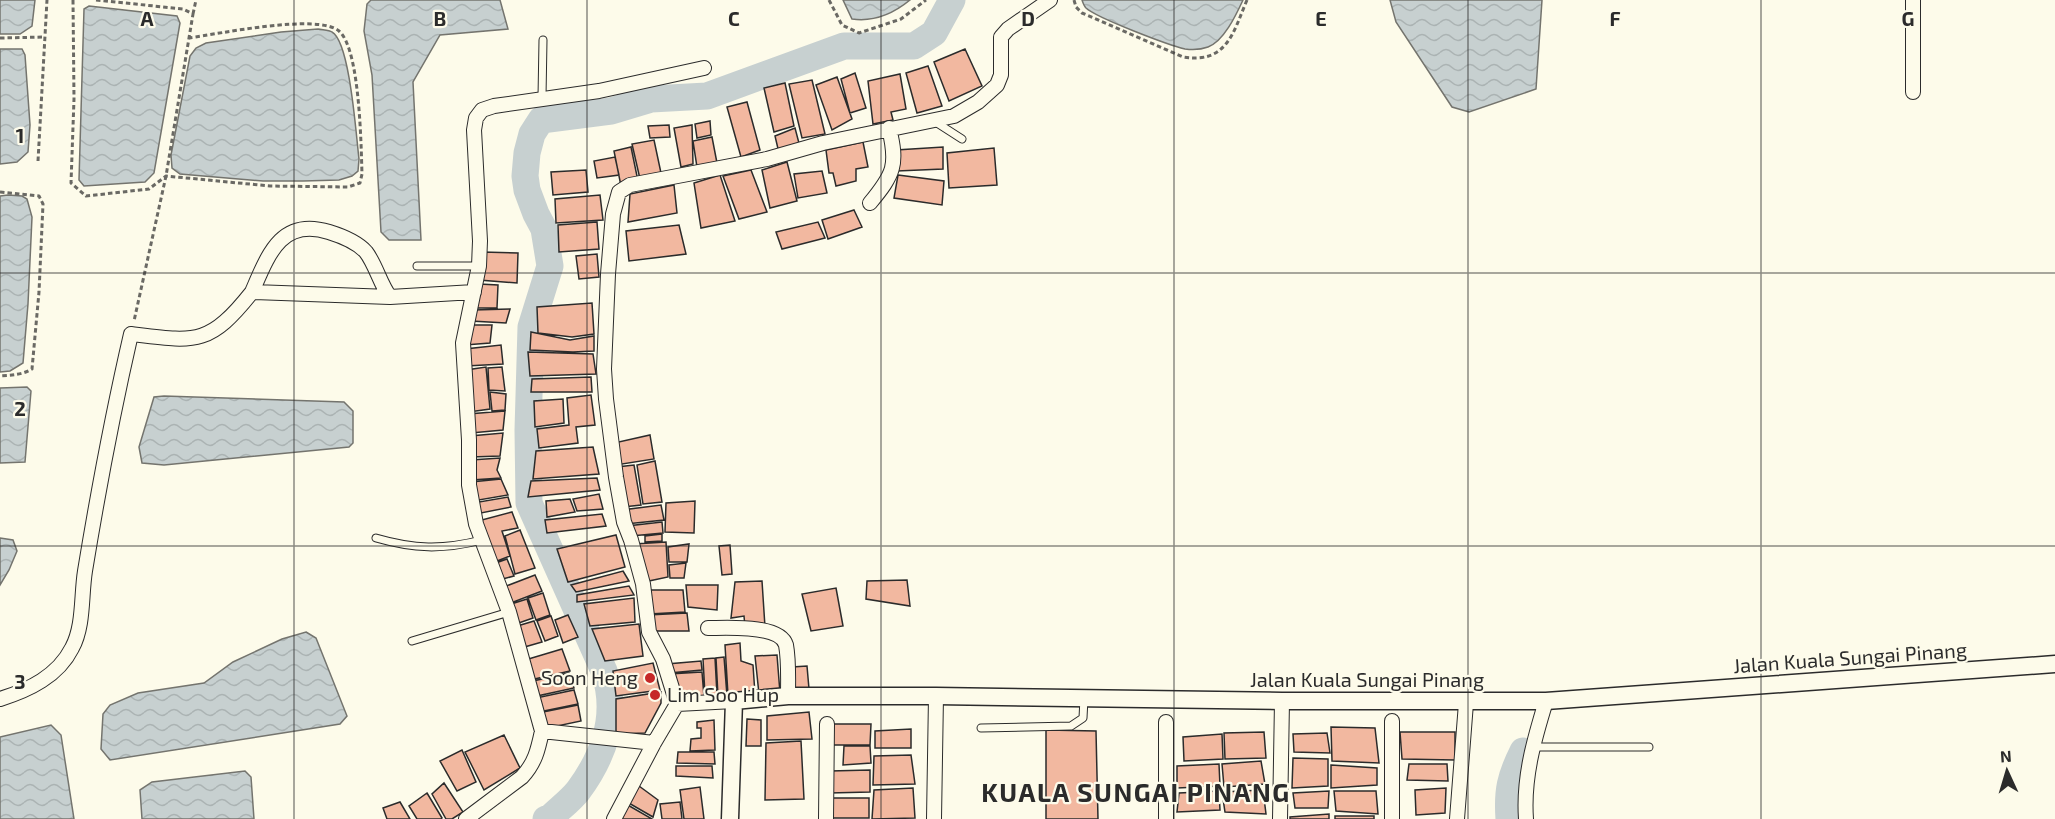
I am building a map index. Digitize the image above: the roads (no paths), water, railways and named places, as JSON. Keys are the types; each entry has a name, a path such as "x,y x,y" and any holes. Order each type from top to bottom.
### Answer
{"street":[{"path":"614,819 648,742 677,704 661,653 650,632 643,584 624,522 606,399 604,369 606,304 612,226 619,192 630,185 767,159 889,128 954,116 978,102 994,89 1001,75 1001,37 1008,29 1050,0"},
{"path":"1912,92 1913,0"},
{"path":"466,819 522,777 529,769 534,762 542,731 509,612 473,513 469,485 469,440 463,352 479,266 480,241 474,130 476,118 482,110 488,108 599,91 704,68"},
{"path":"870,203 893,169 893,144 889,128"},
{"path":"0,699 23,692 47,677 58,668 73,647 78,633 85,573 117,395 131,334 174,339 205,335 216,330 233,316 252,292 276,244 292,232 312,228 347,238 362,249 369,257 390,297"},
{"path":"252,292 390,297 474,292"},
{"path":"708,628 769,631 783,639 786,647 788,696"},
{"name":"Jalan Kuala Sungai Pinang","path":"677,704 788,696 1466,703 1546,701 2055,663"},
{"path":"934,819 936,696"},
{"path":"730,819 734,701"},
{"path":"1280,819 1282,701"},
{"path":"1526,819 1527,784 1532,747 1546,701"},
{"path":"1457,819 1466,703"},
{"path":"1392,721 1392,819"},
{"path":"1166,722 1166,819"},
{"path":"826,819 827,724"},
{"path":"542,731 648,742"}],"lane":[{"path":"542,98 543,40"},
{"path":"932,120 962,139"},
{"path":"417,266 479,266"},
{"path":"376,538 416,548 462,545 482,540"},
{"path":"412,641 509,612"},
{"path":"981,728 1071,726 1083,718 1084,698"},
{"path":"1532,747 1649,747"}],"water":[{"path":"0,0 35,0 32,26 20,34 0,34"},
{"path":"371,0 500,0 508,29 440,35 413,82 421,240 389,240 381,232 372,75 364,31 367,4"},
{"path":"843,0 910,0 882,16 860,20 852,19"},
{"path":"1082,0 1243,0 1229,27 1219,39 1208,47 1194,50 1149,37 1118,24 1086,8"},
{"path":"1390,0 1542,0 1536,89 1469,112 1452,107 1396,22"},
{"path":"89,6 177,16 180,23 154,173 145,182 84,186 79,180 84,9"},
{"path":"318,29 332,32 338,39 348,70 359,159 358,171 352,176 339,180 263,181 180,174 172,168 171,155 190,56 196,48 206,43"},
{"path":"0,49 22,49 25,55 30,125 28,152 17,162 0,164"},
{"path":"0,196 22,196 27,199 32,217 23,363 10,371 0,372"},
{"path":"27,387 31,391 25,462 0,463 0,388"},
{"path":"154,397 344,402 353,411 353,443 349,447 164,465 142,463 139,447"},
{"path":"0,538 13,540 17,551 0,585"},
{"path":"306,632 316,638 347,716 340,724 110,760 101,749 103,714 110,705 138,693 204,683 233,662 282,639"},
{"path":"51,725 61,735 74,819 0,819 0,737"},
{"path":"245,771 251,777 254,819 142,819 140,790 152,782"}],"waterway":[{"path":"546,819 575,795 595,764 606,734 610,703 604,671 529,503 528,430 531,327 550,266 544,229 527,190 525,176 527,153 532,134 541,120 611,111 651,99 707,96 844,46 914,46 934,33 952,0"},
{"path":"1509,819 1510,784 1523,751"}],"place":[{"name":"Soon Heng","path":"650,678"},
{"name":"Lim Soo Hup","path":"655,695"}],"district":[{"name":"KUALA SUNGAI PINANG","path":"1136,793"}]}
